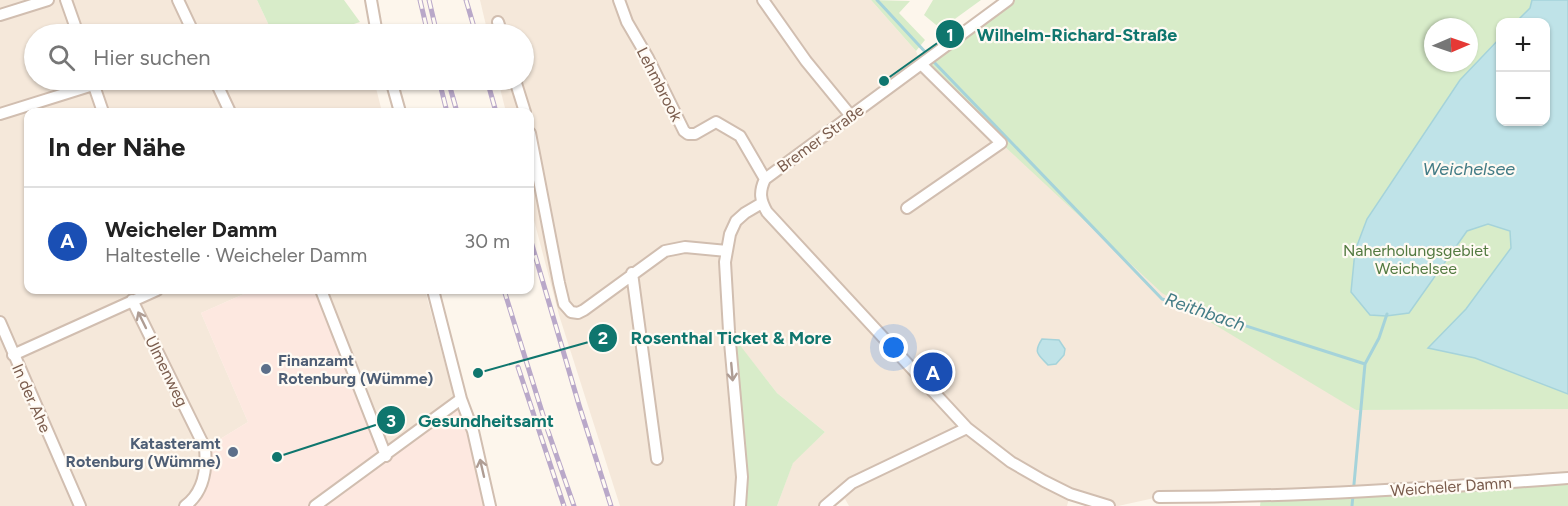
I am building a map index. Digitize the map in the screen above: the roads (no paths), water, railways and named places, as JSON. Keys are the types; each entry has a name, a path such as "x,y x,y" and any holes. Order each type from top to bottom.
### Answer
{"street":[{"path":"0,15 48,0"},
{"path":"66,0 74,24"},
{"path":"178,0 189,24"},
{"path":"370,0 375,24"},
{"name":"Lehmbrook","path":"619,0 627,22 648,58 684,131 691,135 695,134 716,122 740,136 765,179"},
{"path":"763,0 806,61 851,116"},
{"name":"Bremer Straße","path":"762,203 761,187 765,179 1008,0"},
{"path":"907,208 1001,143 923,62"},
{"path":"0,114 70,90"},
{"path":"96,90 102,108"},
{"path":"220,90 228,108"},
{"path":"394,90 399,108"},
{"path":"518,90 524,108"},
{"path":"534,153 564,304 571,312 578,313 584,310 656,255 674,248 727,251"},
{"path":"740,506 742,477 724,274 730,234 736,221 762,203 967,428 1011,462 1044,481 1070,494 1109,506"},
{"path":"632,273 657,459"},
{"path":"13,355 147,294"},
{"path":"323,294 386,456"},
{"path":"434,294 461,399 473,431 490,506"},
{"name":"Ulmenweg","path":"132,300 205,448 204,479 197,496 185,506"},
{"name":"In der Ahe","path":"0,322 80,506"},
{"path":"315,506 461,399"},
{"path":"825,506 852,483 967,428"},
{"name":"Weicheler Damm","path":"1159,497 1261,501 1346,492 1568,478"}],"water":[{"name":"Weichelsee","path":"1532,0 1568,0 1568,394 1475,358 1428,348 1466,309 1511,248 1510,231 1488,224 1467,231 1409,313 1386,316 1370,315 1351,292 1355,251 1367,219 1460,80 1468,72 1478,72 1478,61 1496,42 1496,126 1550,126 1550,18 1520,18 1530,8"},
{"path":"1042,339 1059,340 1065,349 1064,355 1056,364 1048,365 1038,353"}],"waterway":[{"name":"Reithbach","path":"877,0 928,55"},
{"name":"Reithbach","path":"932,60 1162,299 1365,364 1379,338 1387,314"},
{"path":"1352,506 1365,364"}],"railway":[{"path":"420,0 426,24"},
{"path":"429,0 435,24"},
{"path":"466,0 473,24"},
{"path":"442,90 446,108"},
{"path":"451,90 456,108"},
{"path":"490,90 495,108"},
{"path":"534,252 611,506"},
{"path":"505,294 574,506"},
{"path":"518,367 564,506"}],"place":[{"name":"Wilhelm-Richard-Straße","path":"884,81"},
{"name":"Finanzamt Rotenburg (Wümme)","path":"266,369"},
{"name":"Weicheler Damm","path":"933,372"},
{"name":"Rosenthal Ticket & More","path":"478,373"},
{"name":"Katasteramt Rotenburg (Wümme)","path":"233,452"},
{"name":"Gesundheitsamt","path":"277,457"}],"park label":[{"name":"Naherholungsgebiet Weichelsee","path":"1416,259"}]}
